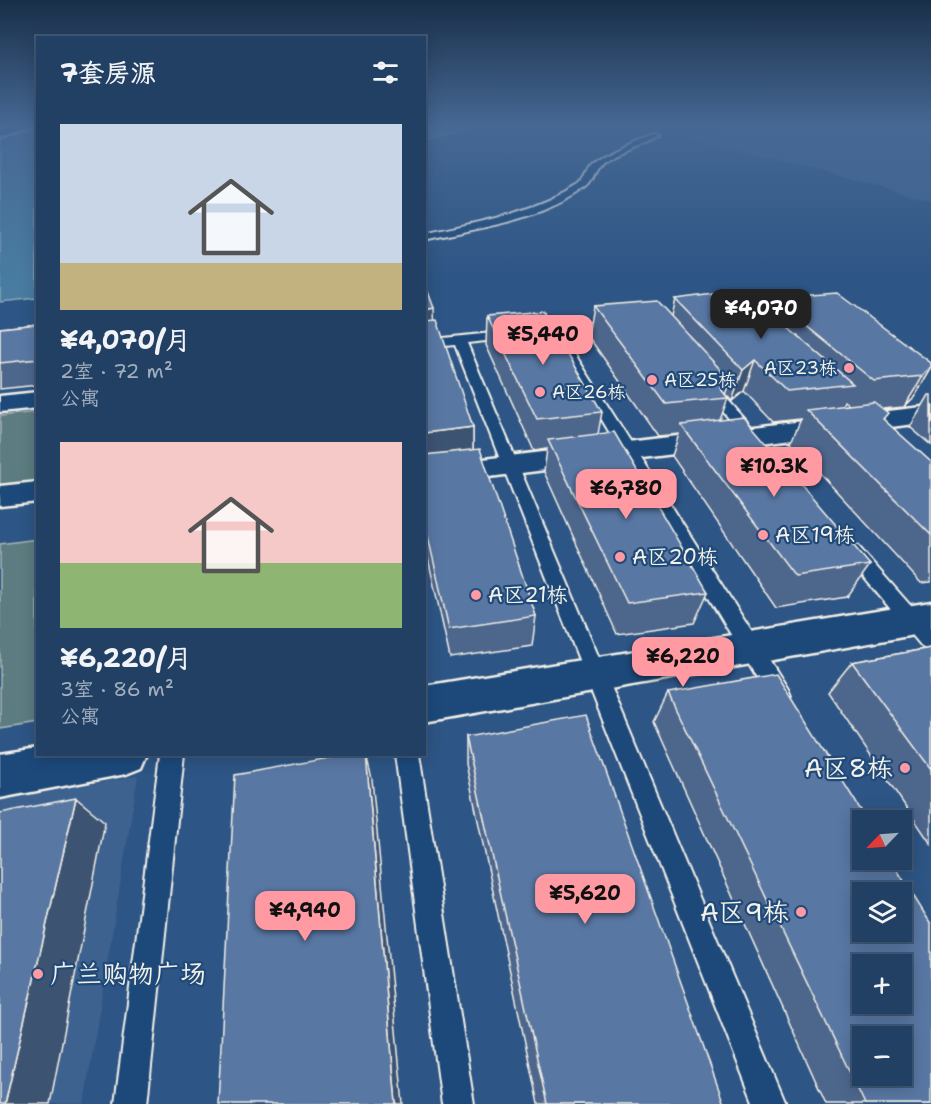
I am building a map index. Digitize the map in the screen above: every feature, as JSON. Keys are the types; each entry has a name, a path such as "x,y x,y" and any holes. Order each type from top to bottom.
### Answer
{"street":[{"path":"0,404 36,400"},
{"path":"426,476 629,451 759,444 857,422 931,414"},
{"path":"0,496 36,492"},
{"path":"426,704 751,648 925,627"},
{"path":"0,776 115,756"}],"lane":[{"path":"426,237 522,215 585,184 589,177"},
{"path":"426,344 630,323"},
{"path":"555,330 788,709"},
{"path":"459,340 770,1104"},
{"path":"698,374 759,444"},
{"path":"843,541 925,627"},
{"path":"131,1104 172,756"},
{"path":"407,756 458,1104"}],"shaded area":[{"path":"0,177 36,177 36,298 0,302"},
{"path":"842,177 931,177 931,200"},
{"path":"138,776 84,1104 0,1104 0,800"}],"green space":[{"path":"36,412 36,485 0,489 0,416"},
{"path":"36,539 36,723 0,729 0,544"}],"building":[{"path":"426,286 434,308 426,310"},
{"path":"744,290 853,384 787,391 755,360 743,370 675,299"},
{"path":"837,293 931,363 931,367 923,376 874,381 772,298"},
{"path":"657,301 730,380 720,388 728,398 666,404 593,306"},
{"path":"543,311 602,412 537,419 487,316"},
{"path":"437,320 473,427 426,433 426,321"},
{"path":"36,324 36,359 0,363 0,328"},
{"path":"874,402 888,413 883,419 931,462 931,535 806,410"},
{"path":"744,417 870,565 795,576 681,425"},
{"path":"614,432 708,592 627,603 548,440"},
{"name":"A区21栋","path":"480,449 536,616 449,629 426,528 426,455"},
{"path":"931,648 931,769 852,662"},
{"name":"A区9栋","path":"776,674 861,810 852,810 852,870 897,870 905,882 852,882 852,942 912,942 912,894 931,924 931,1104 865,1104 856,1086 912,1086 912,1026 852,1026 852,1077 668,693"},
{"path":"586,715 724,1104 547,1104 466,737"},
{"path":"340,756 366,756 396,1104 218,1104 235,775"},
{"path":"76,798 5,1104 0,1104 0,813"}],"place":[{"name":"A区23栋","path":"849,368"},
{"name":"A区25栋","path":"652,380"},
{"name":"A区26栋","path":"540,392"},
{"name":"A区19栋","path":"763,535"},
{"name":"A区20栋","path":"620,557"},
{"name":"A区21栋","path":"476,595"},
{"name":"A区8栋","path":"905,768"},
{"name":"A区9栋","path":"801,912"},
{"name":"广兰购物广场","path":"38,974"}]}
